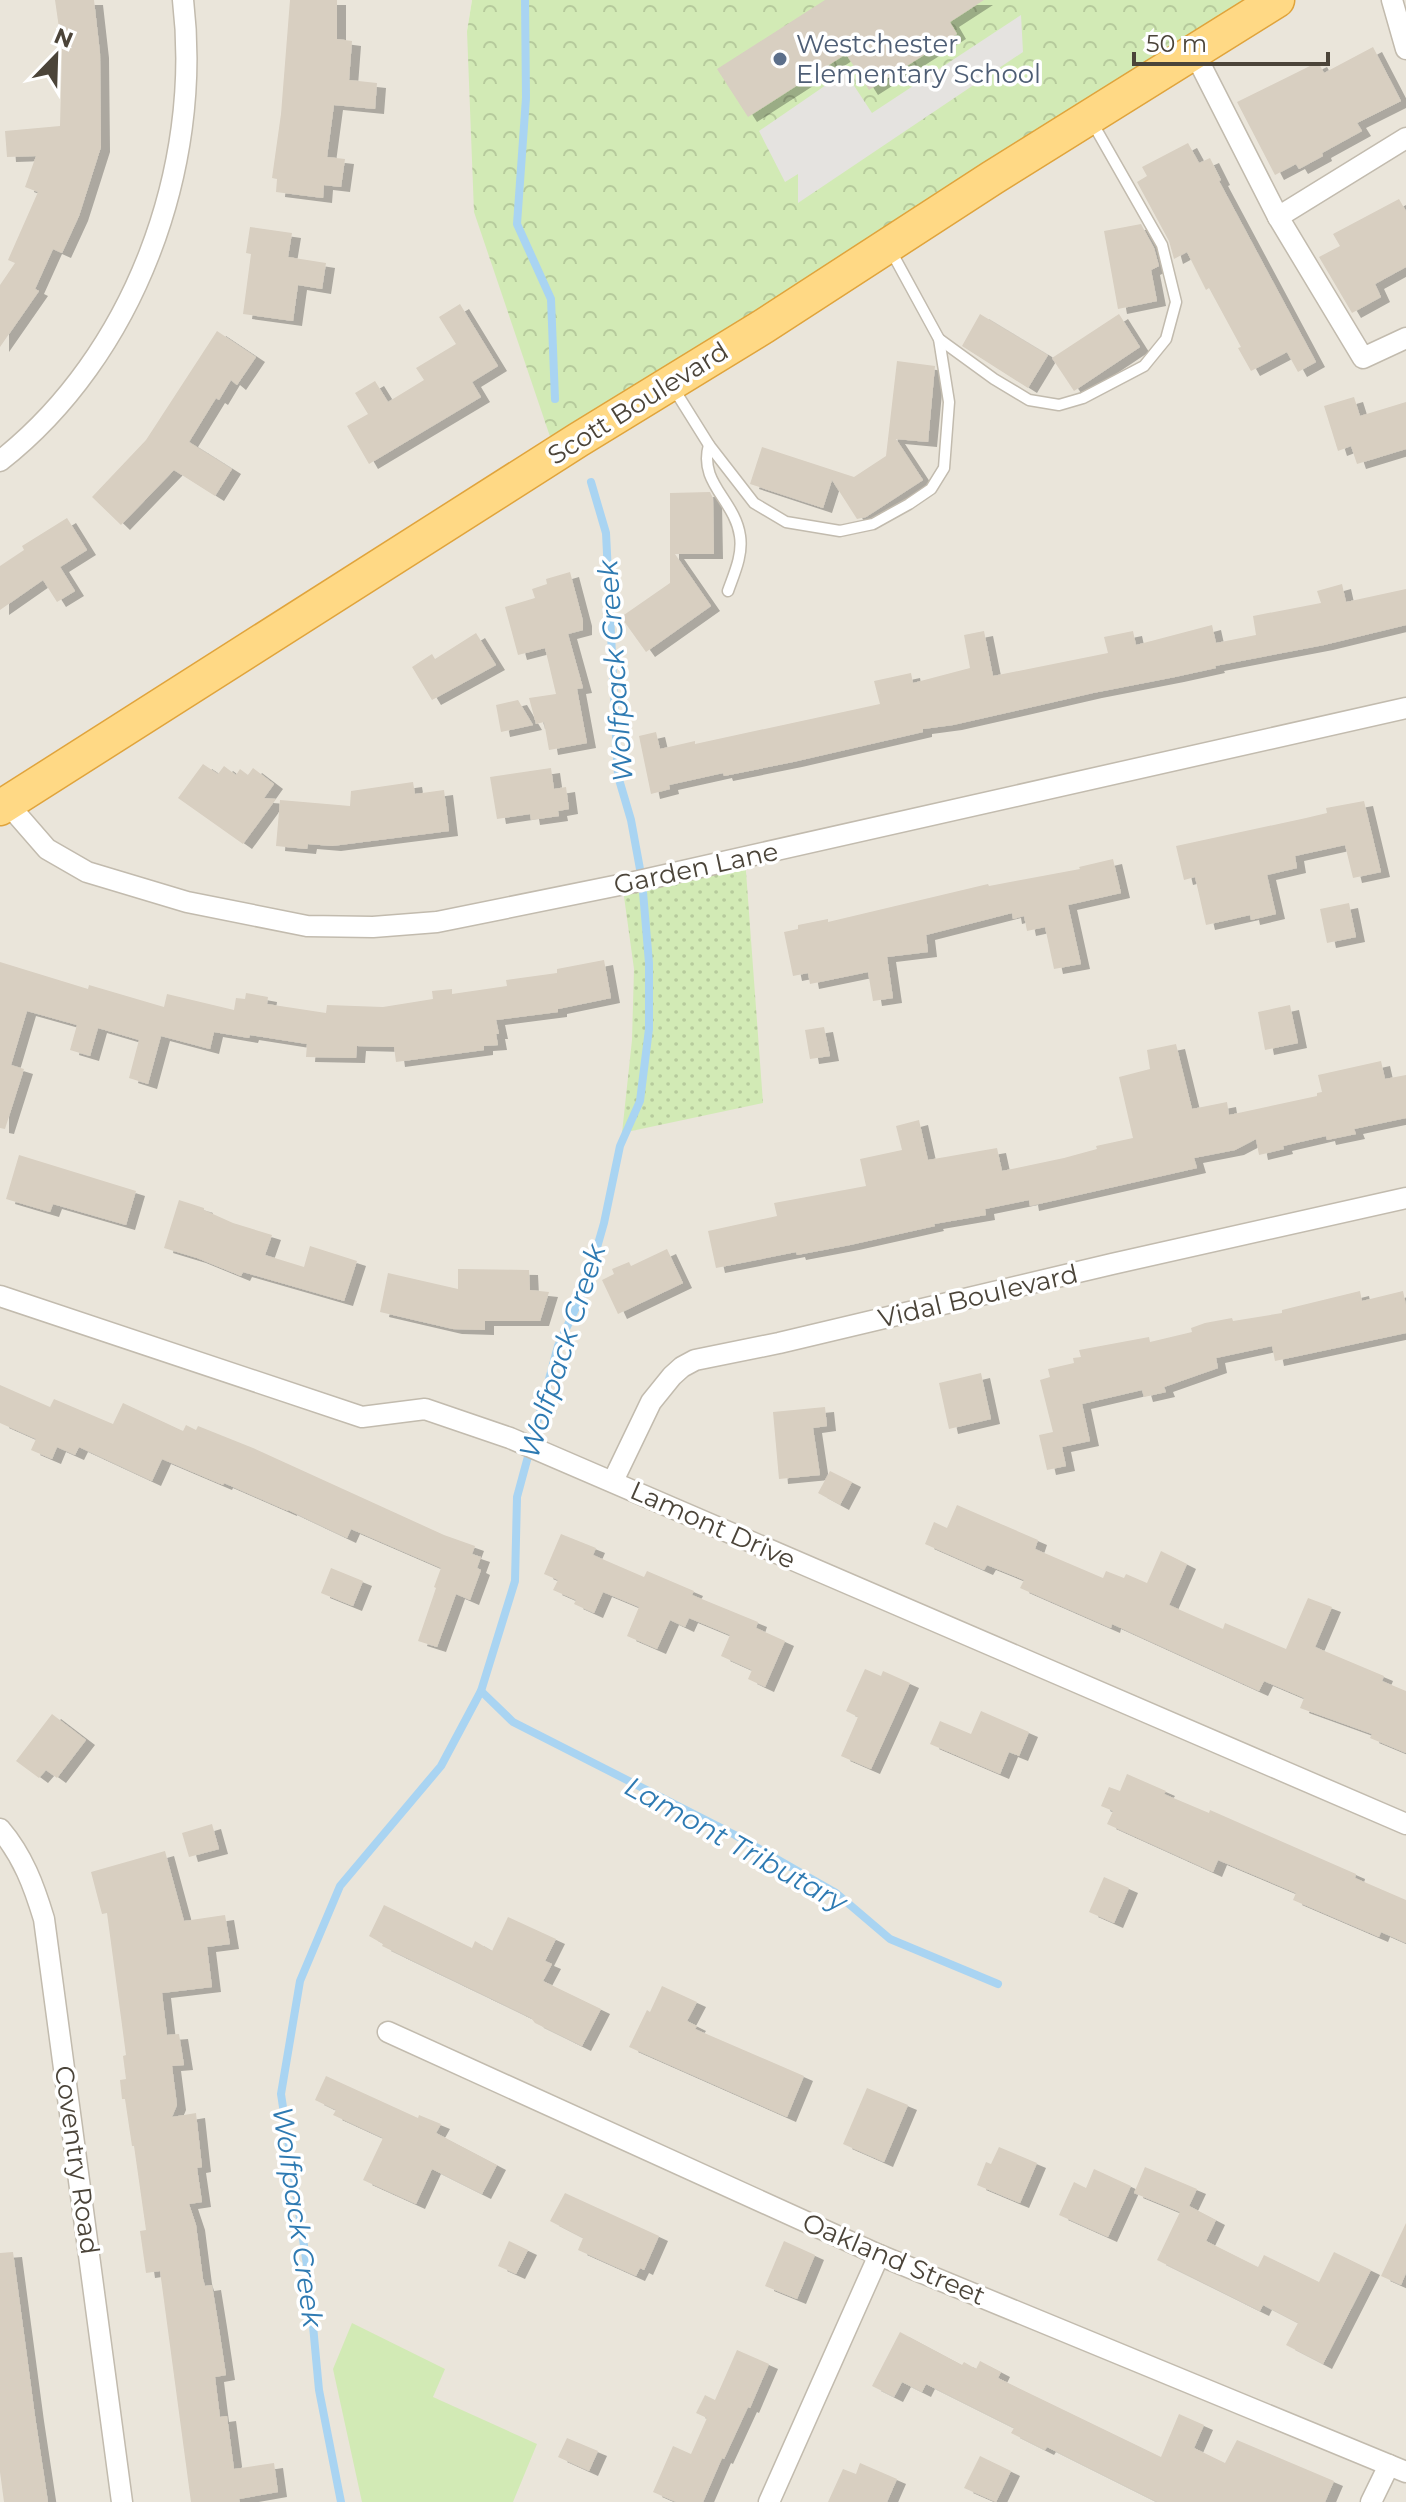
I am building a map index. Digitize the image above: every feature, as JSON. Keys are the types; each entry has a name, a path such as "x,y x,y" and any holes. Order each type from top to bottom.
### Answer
{"highway":[{"name":"Scott Boulevard","path":"4,805 1277,0"}],"street":[{"path":"0,461 25,442 49,417 91,366 112,331 143,266 168,201 178,160 187,93 183,0"},
{"path":"1392,0 1406,49"},
{"path":"1194,52 1278,217 1363,358 1406,338"},
{"path":"1278,217 1406,138"},
{"name":"Garden Lane","path":"4,805 47,849 87,872 187,902 307,926 373,927 437,922 642,880 1406,708"},
{"name":"Vidal Boulevard","path":"613,1481 651,1402 672,1376 695,1360 1406,1198"},
{"name":"Lamont Drive","path":"0,1296 362,1417 425,1409 510,1438 1406,1824"},
{"name":"Coventry Road","path":"0,1829 27,1868 44,1919 122,2502"},
{"name":"Oakland Street","path":"388,2032 879,2255 1397,2468"},
{"path":"769,2502 879,2255"},
{"path":"1371,2502 1397,2468"}],"lane":[{"path":"939,339 1029,400 1059,405 1083,398 1144,366 1166,339 1176,302 1162,245 1090,117"},
{"path":"670,382 709,445 754,503 786,522 840,531 873,524 931,489 944,468 949,402 939,339 888,245"},
{"path":"709,445 705,459 707,473 735,518 741,538 739,559 728,591"}],"shaded area":[{"path":"0,0 472,0 467,31 1254,0 1406,0 1406,2502 0,2502"},
{"path":"1021,15 1023,52 798,203 798,174 785,182 759,131 845,72 872,113"}],"green space":[{"path":"472,0 1254,0 561,469 474,212 467,31"},
{"path":"745,858 763,1103 622,1133 632,1040 634,969 622,882"},
{"path":"352,2323 445,2369 433,2397 537,2444 513,2502 362,2502 333,2369"}],"building":[{"path":"55,0 94,0 100,53 101,147 79,216 62,253 53,249 35,289 39,291 0,347 0,285 15,263 8,260 38,192 25,187 36,156 7,157 5,131 60,126 62,49"},
{"path":"290,0 337,0 337,39 352,41 349,80 377,83 375,109 334,105 327,157 345,159 341,187 324,185 323,198 276,192 277,179 272,178 281,114"},
{"name":"Westchester Elementary School","path":"825,0 984,0 950,22 957,34 869,90 846,54 748,117 717,69"},
{"path":"1373,47 1401,101 1357,123 1362,131 1322,153 1323,156 1299,169 1296,164 1275,175 1237,102 1318,62 1324,73"},
{"path":"1188,143 1199,163 1210,158 1219,181 1316,362 1298,372 1287,352 1251,371 1238,348 1241,347 1187,252 1174,259 1169,241 1137,182 1147,176 1142,167"},
{"path":"1399,199 1406,211 1406,267 1375,284 1381,297 1352,313 1319,257 1340,246 1333,234"},
{"path":"1141,224 1154,248 1159,266 1151,270 1157,301 1118,309 1104,231"},
{"path":"250,227 292,233 288,257 326,263 322,289 298,285 293,321 243,314 251,254 246,253"},
{"path":"460,304 498,366 472,382 481,397 369,464 347,426 368,414 355,393 375,381 388,402 424,380 416,368 456,344 439,317"},
{"path":"980,314 1048,355 1028,388 962,346"},
{"path":"1119,314 1140,347 1074,391 1052,358"},
{"path":"217,331 256,357 237,385 231,380 219,400 216,398 189,442 232,469 215,496 174,470 121,525 92,497 146,440"},
{"path":"897,361 935,366 928,442 896,439 923,480 866,517 857,519 832,480 823,508 750,484 762,447 854,477 886,456"},
{"path":"1354,397 1360,416 1406,402 1406,449 1357,464 1351,446 1338,451 1324,406"},
{"path":"710,492 713,498 714,554 675,554 711,606 646,652 621,617 670,583 670,493"},
{"path":"67,518 87,550 60,567 75,591 57,602 43,580 0,610 0,566 24,550 22,546"},
{"path":"570,572 583,630 568,634 583,688 577,689 587,743 549,750 544,722 536,724 529,698 556,694 545,648 518,655 505,607 535,598 532,589 547,584 546,579"},
{"path":"1342,584 1346,602 1406,589 1406,625 953,725 923,729 923,732 793,762 669,785 670,789 651,794 639,736 656,732 660,749 880,704 874,681 911,673 913,683 970,668 964,635 984,631 993,676 1108,653 1104,637 1133,631 1136,645 1212,625 1216,643 1256,635 1253,616 1321,603 1317,591"},
{"path":"476,633 496,665 432,700 412,667 432,654 435,659"},
{"path":"518,700 533,725 501,732 496,705"},
{"path":"203,764 218,774 224,766 236,775 240,769 248,775 253,768 274,784 264,798 276,799 243,844 178,798"},
{"path":"551,768 554,789 566,787 569,809 558,811 559,816 531,820 530,814 497,819 490,777"},
{"path":"413,782 415,794 444,790 449,831 332,846 308,844 307,849 276,846 280,800 350,806 351,791"},
{"path":"1364,801 1381,872 1353,878 1345,845 1295,856 1297,868 1267,875 1276,914 1251,920 1250,915 1206,925 1195,877 1184,880 1176,846 1327,813 1326,808"},
{"path":"1113,859 1121,893 1068,905 1081,964 1054,969 1045,927 1027,931 1024,916 1013,919 1012,913 926,935 928,952 887,957 893,998 873,1001 868,972 810,984 808,973 793,976 784,932 798,929 798,925 828,919 828,922 988,884 1080,869"},
{"path":"1349,903 1356,937 1327,943 1320,909"},
{"path":"604,960 611,998 558,1009 558,1012 496,1020 498,1045 484,1046 484,1050 396,1062 394,1047 357,1046 356,1058 306,1057 307,1044 250,1035 249,1038 214,1032 210,1049 161,1036 148,1084 129,1078 139,1040 98,1028 90,1056 70,1050 77,1025 27,1011 11,1065 24,1069 5,1129 0,1128 0,962 88,989 89,985 164,1007 167,994 234,1010 236,998 245,999 246,993 268,997 267,1004 326,1013 327,1005 383,1007 433,999 432,991 452,989 452,994 507,986 506,980 557,973 557,969"},
{"path":"1290,1005 1298,1043 1265,1050 1258,1012"},
{"path":"824,1027 830,1056 810,1059 805,1030"},
{"path":"1176,1044 1192,1109 1227,1102 1229,1115 1317,1096 1322,1092 1318,1075 1381,1061 1385,1079 1406,1075 1406,1118 1354,1129 1356,1134 1327,1140 1326,1136 1259,1155 1256,1139 1235,1150 1194,1158 1197,1168 1030,1206 1029,1200 985,1209 986,1215 934,1224 850,1245 716,1268 708,1231 777,1216 774,1203 866,1186 860,1159 902,1150 896,1126 919,1120 928,1160 997,1148 1002,1171 1064,1158 1097,1149 1096,1146 1133,1138 1119,1077 1150,1069 1147,1050"},
{"path":"19,1155 136,1191 126,1225 53,1204 50,1212 6,1199"},
{"path":"179,1200 204,1208 233,1223 272,1235 265,1255 304,1267 310,1246 357,1261 344,1301 243,1272 241,1276 164,1248"},
{"path":"667,1249 683,1283 618,1314 602,1280 614,1274 612,1269 629,1262 631,1266"},
{"path":"458,1269 529,1270 530,1290 549,1292 540,1321 485,1321 485,1330 453,1329 380,1312 388,1273 458,1289"},
{"path":"1360,1291 1362,1301 1403,1291 1406,1333 1275,1361 1272,1346 1216,1358 1218,1368 1164,1387 1166,1392 1144,1397 1142,1390 1082,1404 1090,1441 1062,1447 1066,1466 1047,1470 1039,1435 1053,1432 1040,1380 1050,1377 1048,1369 1074,1363 1073,1358 1081,1357 1079,1350 1149,1337 1150,1342 1192,1332 1191,1328 1205,1323 1282,1313 1282,1310"},
{"path":"981,1373 991,1419 949,1429 939,1383"},
{"path":"0,1385 50,1407 54,1399 113,1424 123,1403 183,1431 186,1425 196,1430 198,1426 475,1546 472,1554 481,1557 477,1568 481,1570 470,1600 456,1594 437,1647 418,1641 441,1568 351,1529 347,1538 288,1510 162,1459 152,1481 79,1447 75,1455 57,1447 52,1459 31,1450 36,1439 0,1423"},
{"path":"825,1407 827,1426 813,1428 820,1475 779,1479 773,1412"},
{"path":"830,1471 852,1482 840,1505 818,1493"},
{"path":"957,1505 1038,1540 1035,1549 1103,1578 1106,1571 1124,1578 1126,1574 1147,1583 1161,1551 1187,1564 1169,1605 1223,1629 1225,1623 1286,1649 1308,1598 1332,1607 1315,1647 1384,1676 1382,1681 1406,1691 1406,1753 1370,1738 1372,1734 1300,1708 1304,1698 1264,1681 1259,1691 1112,1624 1111,1628 1020,1588 1024,1580 987,1565 984,1570 925,1544 934,1522 947,1528"},
{"path":"561,1534 596,1548 593,1555 644,1577 647,1571 694,1591 692,1595 758,1622 756,1628 785,1641 765,1687 748,1679 752,1670 721,1656 730,1635 689,1618 685,1627 670,1620 657,1649 627,1636 639,1607 603,1592 594,1613 574,1604 576,1600 553,1590 558,1580 544,1574"},
{"path":"331,1568 363,1581 353,1606 321,1593"},
{"path":"865,1669 881,1676 883,1671 910,1683 871,1769 841,1756 858,1717 846,1711"},
{"path":"981,1711 1029,1732 1019,1756 1009,1752 1000,1774 930,1744 940,1721 971,1734"},
{"path":"52,1714 86,1740 57,1778 46,1770 39,1778 16,1761"},
{"path":"1127,1774 1166,1791 1164,1794 1209,1813 1210,1810 1356,1874 1355,1878 1406,1900 1406,1943 1381,1932 1379,1937 1293,1900 1296,1893 1218,1860 1213,1872 1107,1824 1113,1811 1101,1806 1109,1787 1120,1791"},
{"path":"212,1824 219,1849 189,1857 182,1833"},
{"path":"165,1851 184,1921 225,1915 230,1944 207,1947 212,1987 162,1993 167,2035 179,2034 184,2065 172,2066 177,2105 172,2117 196,2113 202,2167 197,2168 202,2202 189,2204 196,2225 203,2279 205,2286 212,2285 226,2375 215,2377 220,2417 227,2416 234,2469 274,2463 278,2492 239,2499 240,2502 191,2502 160,2271 146,2273 140,2231 146,2230 134,2146 125,2099 122,2099 120,2080 126,2079 123,2056 126,2055 107,1913 102,1914 91,1872"},
{"path":"1104,1877 1129,1888 1114,1923 1089,1912"},
{"path":"384,1905 472,1948 475,1941 492,1951 508,1917 556,1939 545,1961 552,1964 543,1981 601,2009 582,2046 382,1946 369,1936"},
{"path":"662,1986 697,2002 687,2021 697,2026 695,2029 804,2076 787,2117 629,2047"},
{"path":"326,2076 418,2118 419,2115 441,2124 436,2133 497,2165 482,2194 432,2169 416,2204 363,2180 383,2138 333,2115 336,2110 315,2100"},
{"path":"867,2088 908,2105 884,2162 843,2144"},
{"path":"999,2147 1037,2163 1020,2203 977,2185 986,2162 991,2164"},
{"path":"1145,2167 1197,2189 1189,2206 1216,2220 1206,2241 1258,2267 1264,2255 1319,2282 1334,2252 1371,2270 1323,2364 1286,2345 1298,2323 1263,2305 1260,2311 1157,2260 1180,2212 1134,2193"},
{"path":"1094,2169 1131,2186 1108,2237 1059,2215 1074,2182 1086,2188"},
{"path":"565,2193 659,2236 644,2270 640,2268 636,2276 578,2250 583,2238 550,2221"},
{"path":"1406,2223 1406,2273 1401,2285 1381,2276"},
{"path":"509,2241 528,2250 516,2274 498,2266"},
{"path":"784,2241 815,2255 797,2299 765,2286"},
{"path":"13,2252 48,2502 4,2502 0,2472 0,2253"},
{"path":"900,2332 962,2365 964,2362 976,2369 980,2361 1001,2372 998,2378 1161,2457 1179,2414 1204,2425 1194,2448 1225,2463 1237,2440 1334,2481 1325,2502 1157,2502 1047,2447 1045,2450 1011,2433 1014,2428 926,2384 922,2392 902,2382 894,2397 872,2386"},
{"path":"737,2350 769,2364 703,2502 676,2502 653,2492 673,2446 691,2454 707,2418 696,2413 705,2395 715,2400"},
{"path":"567,2438 598,2451 589,2471 558,2457"},
{"path":"980,2456 1011,2471 996,2502 964,2488"},
{"path":"860,2463 897,2479 887,2502 828,2502 843,2469 856,2474"}],"waterway":[{"name":"Wolfpack Creek","path":"525,0 526,98 517,224 551,299 555,399"},
{"name":"Wolfpack Creek","path":"341,2502 319,2390 308,2272 281,2094 300,1981 340,1886 441,1766 481,1691 515,1581 517,1497 558,1346 586,1286 604,1223 620,1146 640,1101 649,1029 649,963 642,880 631,820 618,776 606,533 591,482"},
{"name":"Lamont Tributary","path":"481,1691 513,1722 735,1835 836,1893 890,1939 998,1984"}],"place":[{"name":"Westchester Elementary School","path":"780,59"}]}
